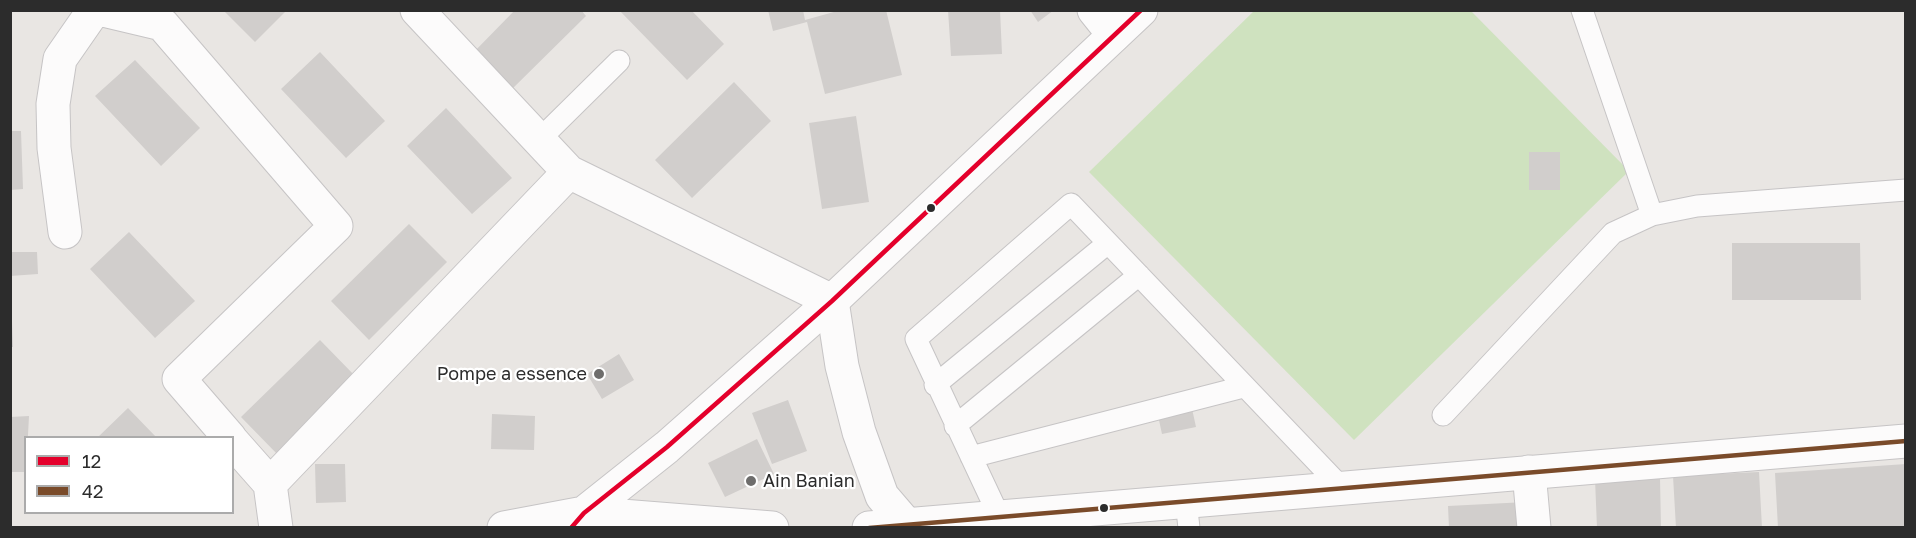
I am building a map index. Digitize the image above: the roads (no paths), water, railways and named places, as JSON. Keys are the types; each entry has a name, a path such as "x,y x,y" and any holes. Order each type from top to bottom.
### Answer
{"street":[{"path":"64,232 54,148 53,104 60,59 94,10"},
{"path":"103,10 162,24 336,226 179,379 228,436"},
{"path":"417,10 569,172 832,301"},
{"path":"578,520 667,447 832,301 1104,22 1141,10"},
{"path":"270,484 569,172"},
{"path":"832,301 842,366 859,432 882,496 906,524"},
{"path":"869,528 999,516 1188,514 1342,488 1905,441"},
{"path":"234,442 270,484 276,528"},
{"path":"1529,472 1534,528"},
{"path":"504,528 578,520 772,528"}],"lane":[{"path":"1582,10 1652,215"},
{"path":"539,140 619,61"},
{"path":"1443,415 1613,233 1652,215 1697,206 1905,190"},
{"path":"999,516 935,385 916,339 1071,204 1243,387 1342,488"},
{"path":"935,385 1108,243"},
{"path":"955,426 1139,275"},
{"path":"971,457 1243,387"}],"place":[{"name":"Pompe a essence","path":"599,374"},
{"name":"Ain Banian","path":"751,481"}]}
